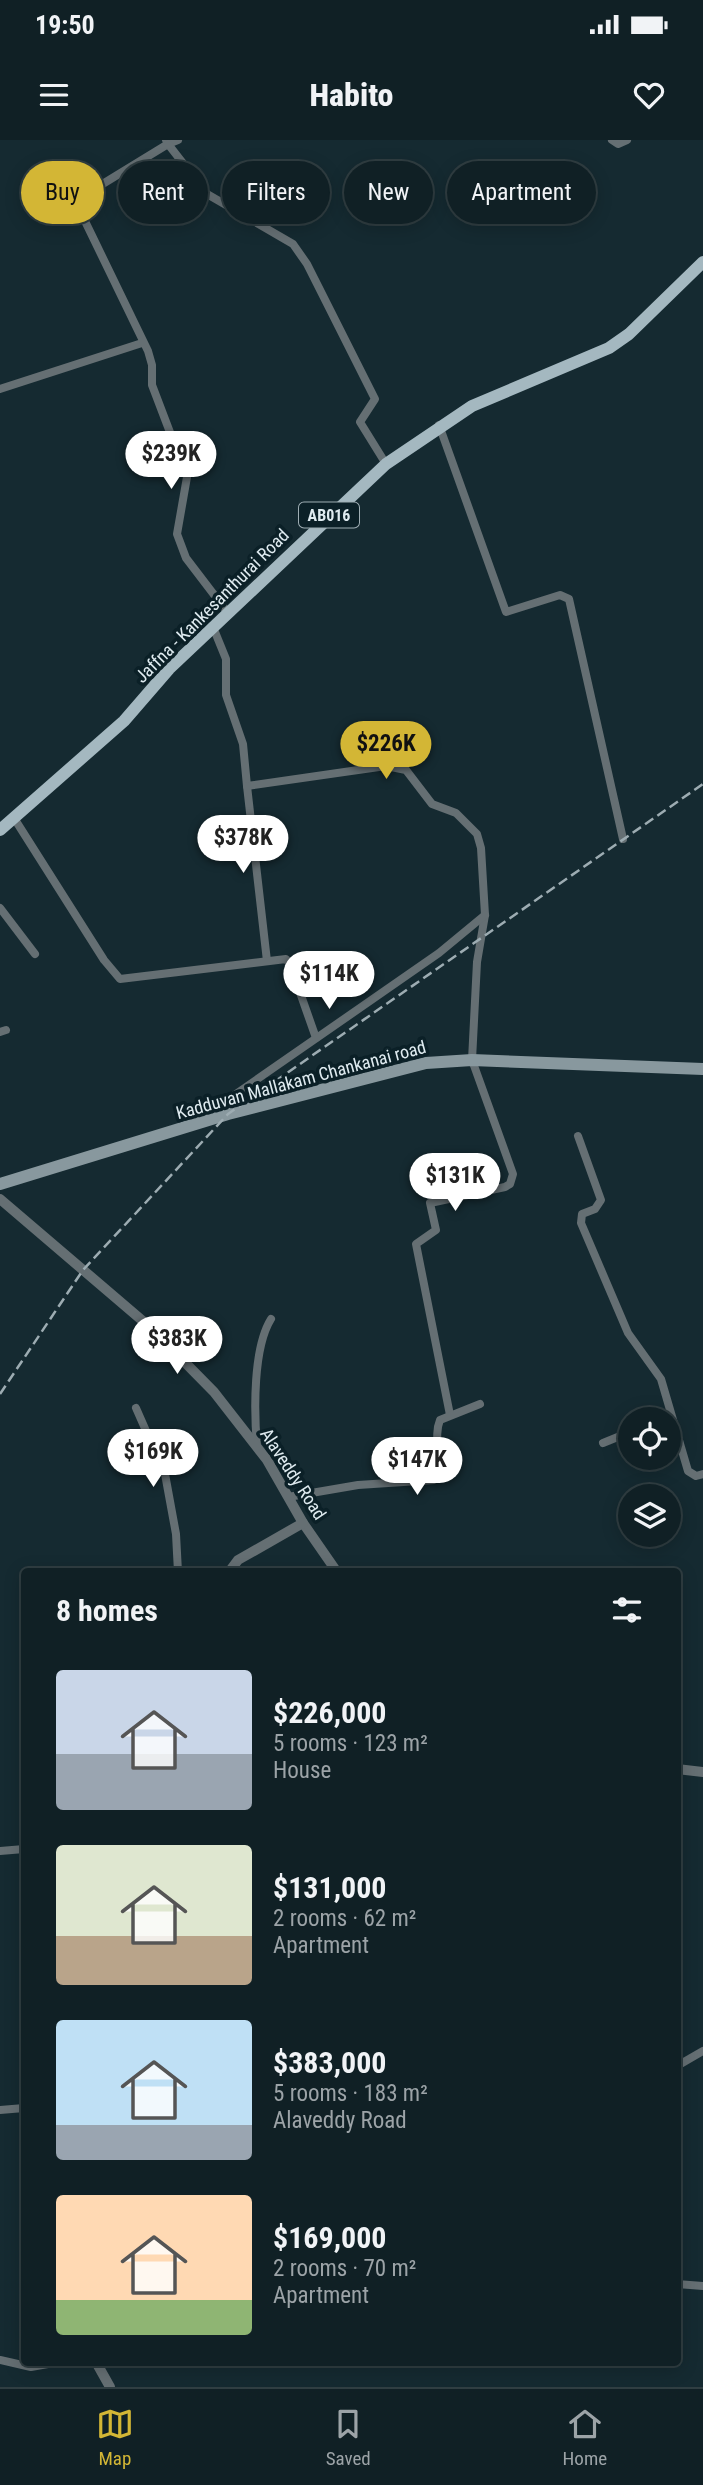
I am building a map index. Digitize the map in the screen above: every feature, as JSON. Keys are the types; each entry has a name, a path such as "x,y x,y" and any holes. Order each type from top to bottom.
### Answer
{"main road":[{"name":"Jaffna - Kankesanthurai Road","path":"0,830 124,721 169,669 386,464 439,425 472,406 609,348 629,334 703,262"},
{"name":"Kadduvan Mallakam Chankanai road","path":"0,1184 187,1127 426,1063 472,1060 703,1069"}],"street":[{"path":"178,140 167,142 78,202 152,365 152,385 168,421 187,477 177,534 187,558 228,613"},
{"path":"612,140 618,144 627,140"},
{"path":"167,142 207,194 293,244 307,264 375,399 360,422 386,464"},
{"path":"0,389 142,343"},
{"path":"439,425 506,612 560,595 569,599 623,839"},
{"path":"213,627 226,659 226,695 243,744 267,961"},
{"path":"247,786 386,766 406,770 432,804 456,813 477,834 481,848 485,915 477,962 472,1060 513,1174 510,1184 505,1187 430,1203 435,1234 416,1244 450,1415"},
{"path":"14,818 104,960 120,979 286,959 317,1038"},
{"path":"0,908 35,954"},
{"path":"187,1127 439,953 485,915"},
{"path":"578,1136 601,1200 595,1209 582,1214 581,1223 628,1333 661,1379 668,1407"},
{"name":"Alaveddy Road","path":"0,1199 151,1328 214,1392 257,1446 303,1523 334,1568"},
{"path":"257,1446 255,1422 261,1335 271,1319"},
{"path":"288,1497 358,1485 434,1480 439,1467 437,1427 440,1420 480,1404"},
{"path":"136,1408 164,1474 176,1535 178,1568"},
{"path":"603,1443 618,1437"},
{"path":"681,1449 688,1471 696,1475 703,1474"},
{"path":"232,1568 238,1560 303,1523"},
{"path":"681,1769 703,1772"},
{"path":"0,1851 21,1849"},
{"path":"681,2064 703,2051"},
{"path":"0,2110 21,2108"},
{"path":"681,2284 703,2286"},
{"path":"0,2360 21,2365"},
{"path":"98,2366 110,2387"}],"railway":[{"path":"0,1394 83,1270 228,1114 703,784"}]}
